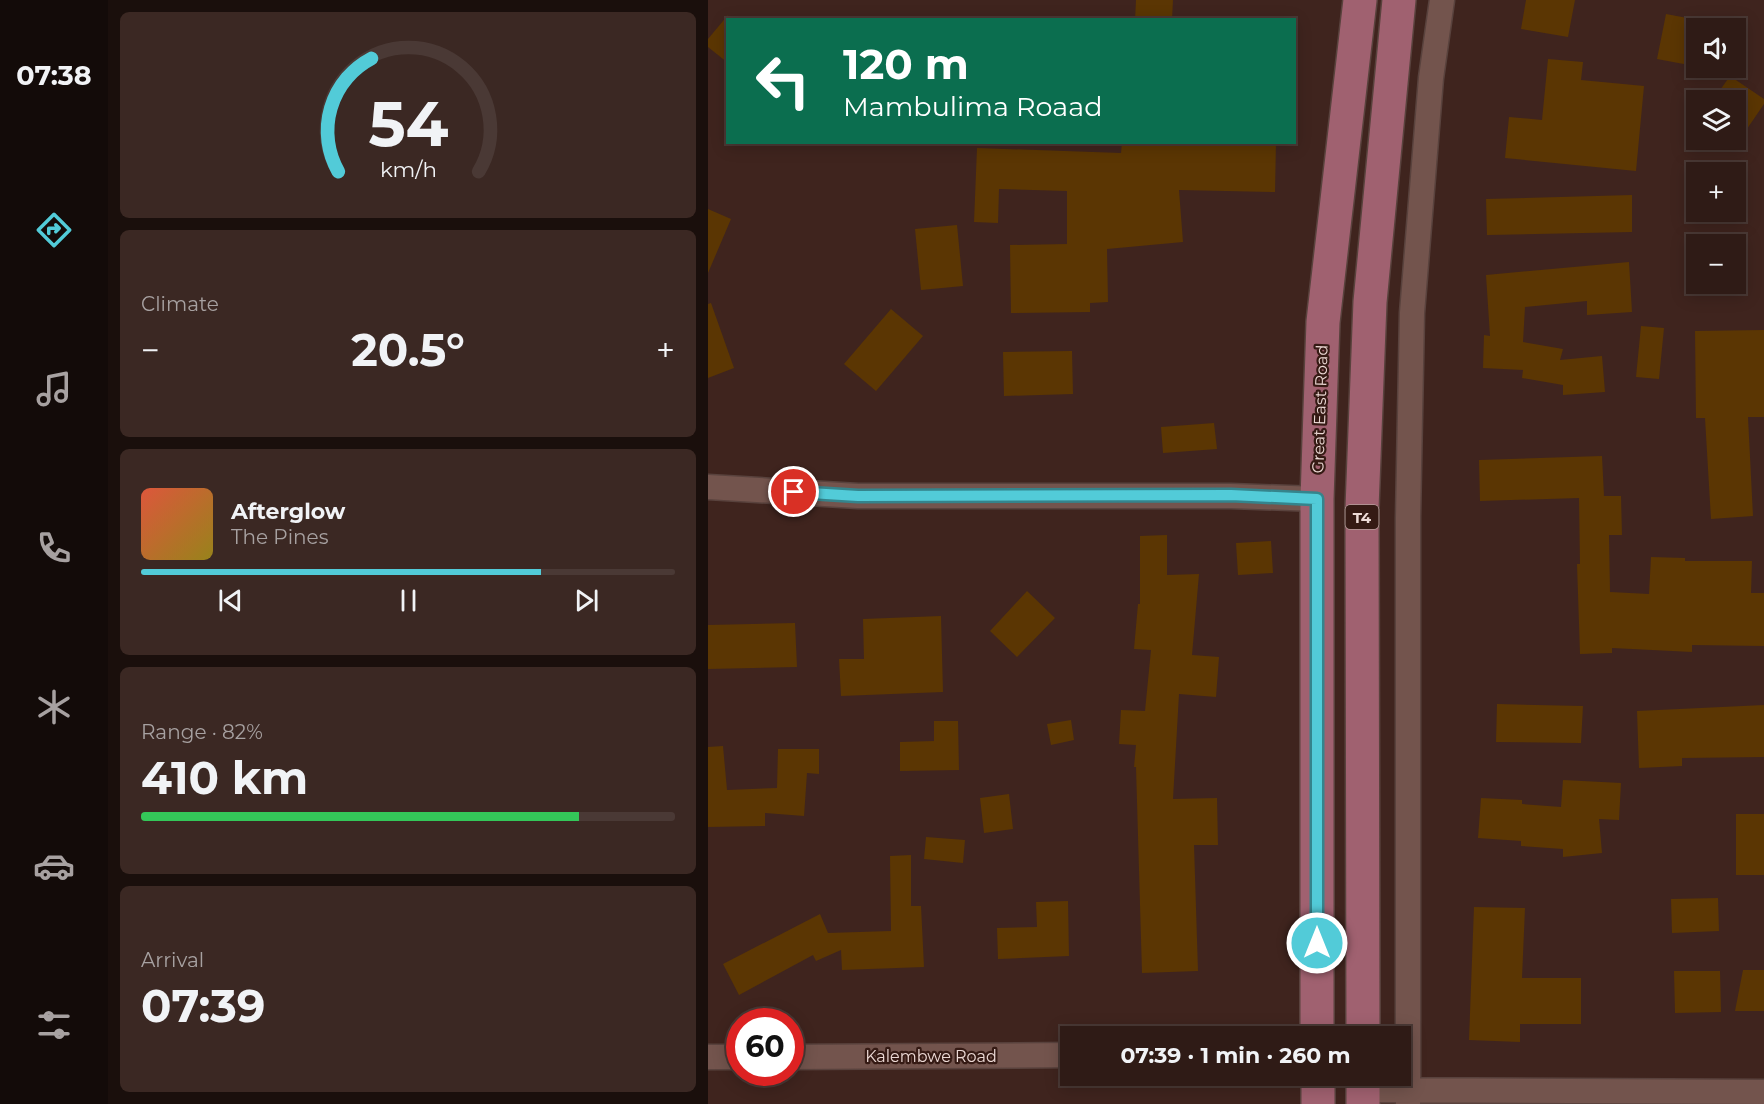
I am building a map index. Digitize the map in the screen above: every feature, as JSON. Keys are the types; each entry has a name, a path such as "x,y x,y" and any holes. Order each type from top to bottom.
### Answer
{"main road":[{"name":"Great East Road","path":"1317,1026 1317,499 1323,322 1360,0"},
{"name":"T4","path":"1363,1026 1362,508 1370,302 1399,0"},
{"path":"1318,1086 1318,1104"}],"street":[{"path":"1408,1097 1408,518 1412,313 1431,78 1442,0"},
{"path":"708,487 858,496 1231,495 1317,499"},
{"name":"Kalembwe Road","path":"804,1057 1060,1055"},
{"path":"708,1057 726,1057"},
{"path":"1363,1090 1408,1097 1764,1092"}],"building":[{"path":"1136,0 1173,0 1172,18 1135,18"},
{"path":"1526,0 1575,0 1568,37 1521,29"},
{"path":"1666,14 1687,18 1686,64 1657,59"},
{"path":"728,15 726,18 726,61 708,47 708,39"},
{"path":"1548,59 1583,62 1581,80 1644,86 1636,171 1505,158 1509,117 1542,120"},
{"path":"1729,78 1733,78 1764,99 1764,104 1746,130 1746,90 1720,90"},
{"path":"1122,144 1276,144 1275,192 1179,190 1183,242 1107,249 1108,302 1090,303 1090,312 1011,313 1010,245 1067,244 1067,191 999,189 998,223 974,222 977,148 1121,153"},
{"path":"1632,195 1632,232 1487,235 1486,199"},
{"path":"708,209 731,219 708,273"},
{"path":"957,225 963,286 921,290 915,229"},
{"path":"1629,262 1632,312 1587,315 1587,301 1525,307 1523,342 1563,349 1560,360 1602,356 1605,392 1563,395 1563,385 1522,378 1523,370 1483,368 1484,335 1490,336 1486,275"},
{"path":"711,303 734,368 708,378 708,304"},
{"path":"891,309 923,336 876,391 844,364"},
{"path":"1641,326 1664,328 1659,379 1636,377"},
{"path":"1764,330 1764,417 1748,417 1753,516 1711,519 1705,418 1696,418 1695,331"},
{"path":"1072,351 1073,394 1004,396 1003,352"},
{"path":"1214,423 1217,449 1163,453 1161,427"},
{"path":"1602,456 1604,496 1621,496 1622,535 1609,535 1610,592 1649,594 1651,557 1685,558 1685,561 1752,561 1751,593 1764,593 1764,646 1692,645 1692,652 1612,648 1612,653 1580,654 1577,564 1580,564 1579,498 1480,501 1479,460"},
{"path":"1167,535 1167,575 1199,574 1192,655 1219,657 1216,697 1179,694 1173,799 1217,798 1218,845 1194,845 1198,971 1142,973 1136,767 1134,767 1136,745 1119,744 1121,710 1145,711 1151,650 1134,649 1138,604 1140,604 1140,536"},
{"path":"1271,541 1273,573 1238,575 1236,543"},
{"path":"1027,591 1055,618 1017,657 990,631"},
{"path":"941,616 943,692 841,696 839,659 864,659 863,619"},
{"path":"795,623 797,667 708,669 708,625"},
{"path":"1497,704 1583,706 1581,743 1496,742"},
{"path":"1764,705 1764,757 1682,758 1682,766 1639,768 1637,711"},
{"path":"1071,720 1074,740 1051,745 1047,724"},
{"path":"934,721 958,721 959,770 900,771 900,742 934,741"},
{"path":"723,746 727,790 777,788 778,749 819,749 819,774 807,773 804,816 765,813 765,826 708,827 708,747"},
{"path":"1563,780 1621,783 1619,820 1599,819 1602,853 1563,857 1563,849 1521,846 1521,841 1478,838 1481,798 1522,800 1522,804 1561,807"},
{"path":"1009,794 1013,829 984,833 980,798"},
{"path":"1736,814 1764,814 1764,875 1736,875"},
{"path":"926,837 965,840 963,863 924,859"},
{"path":"911,855 911,906 921,906 924,967 842,970 841,950 816,961 813,955 739,995 723,964 820,914 828,933 891,931 890,856"},
{"path":"1718,898 1719,931 1672,933 1671,899"},
{"path":"1068,901 1069,956 998,959 997,928 1037,927 1036,902"},
{"path":"1474,907 1525,908 1522,978 1581,978 1581,1024 1520,1024 1520,1042 1469,1040"},
{"path":"1743,970 1764,970 1764,1011 1735,1011"},
{"path":"1674,971 1720,971 1721,1012 1675,1013"}],"route":[{"path":"794,492 858,496 1231,495 1317,499 1317,943"}]}
